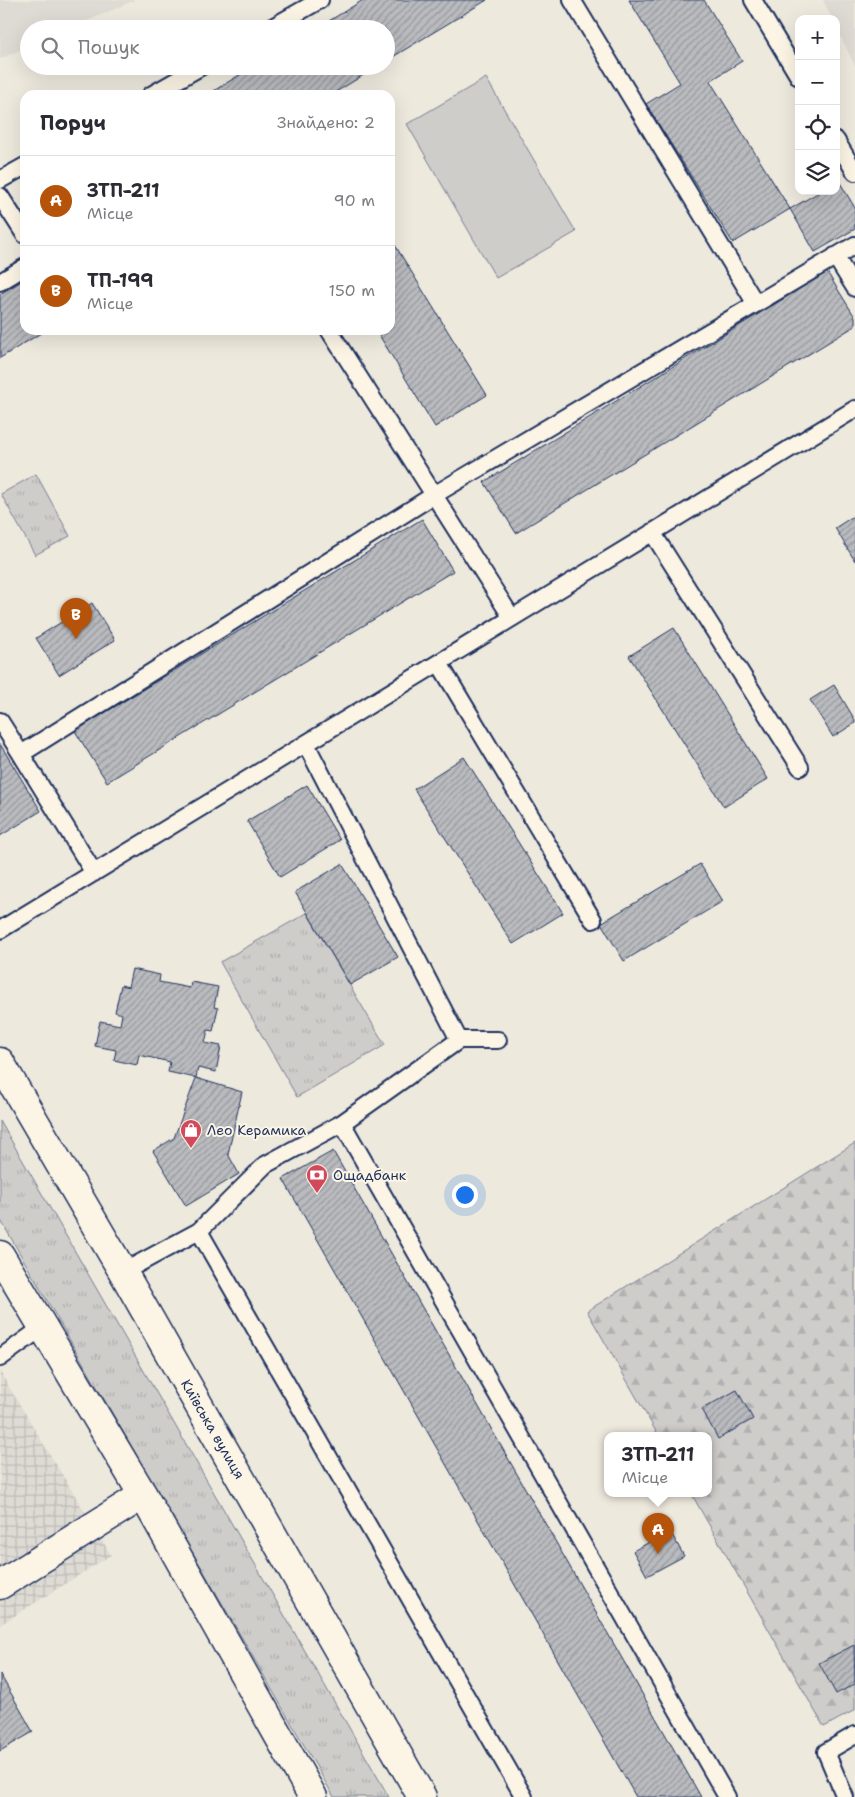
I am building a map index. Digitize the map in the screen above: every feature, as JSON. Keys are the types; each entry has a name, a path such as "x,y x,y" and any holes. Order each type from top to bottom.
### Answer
{"main road":[{"name":"Київська вулиця","path":"0,1062 123,1272 422,1797"},
{"path":"0,1255 143,1495 313,1797"},
{"path":"0,1585 143,1495"}],"lane":[{"path":"285,20 320,0"},
{"path":"572,0 756,304"},
{"path":"753,0 795,70"},
{"path":"160,90 186,75"},
{"path":"840,147 855,172"},
{"path":"0,180 20,169"},
{"path":"0,196 20,227"},
{"path":"21,754 434,495 855,245"},
{"path":"835,256 855,288"},
{"path":"0,282 20,270"},
{"path":"332,335 512,618"},
{"path":"0,930 855,409"},
{"path":"652,532 800,768"},
{"path":"439,663 593,920"},
{"path":"0,721 94,873"},
{"path":"306,744 459,1040"},
{"path":"123,1272 199,1231 265,1165 342,1123 459,1040 498,1040"},
{"path":"342,1123 727,1797"},
{"path":"199,1231 524,1797"},
{"path":"0,1358 43,1327"},
{"path":"846,1797 826,1752 855,1735"}],"shaded area":[{"path":"0,0 135,0 89,20 20,20 20,50 0,59"},
{"path":"823,0 855,0 855,66 840,35 840,15 830,15"},
{"path":"0,1372 111,1555 0,1625"}],"green space":[{"path":"486,78 576,232 496,278 407,124"},
{"path":"36,474 70,536 35,555 1,494"},
{"path":"307,913 385,1045 297,1097 220,962"},
{"path":"0,1121 389,1797 334,1797 0,1219"},
{"path":"855,1143 855,1710 824,1727 693,1497 712,1497 712,1432 656,1432 587,1311"}],"building":[{"path":"363,0 487,0 395,56 395,20 331,20"},
{"path":"629,0 704,0 742,61 710,81 790,209 733,243 646,104 680,83"},
{"path":"239,75 363,75 339,90 215,90"},
{"path":"840,183 855,208 855,229 815,252 790,209 814,195 840,195"},
{"path":"395,245 487,395 435,427 379,335 395,335"},
{"path":"827,272 855,317 855,326 516,533 484,482"},
{"path":"20,282 20,335 38,335 0,358 0,294"},
{"path":"855,515 855,561 835,528"},
{"path":"422,519 453,571 107,782 75,731"},
{"path":"92,603 115,640 59,675 36,638"},
{"path":"674,628 768,779 724,807 629,656"},
{"path":"834,685 855,723 833,737 810,700"},
{"path":"0,744 41,811 0,836"},
{"path":"464,757 563,913 513,944 414,789"},
{"path":"307,785 340,840 280,877 247,821"},
{"path":"342,864 398,957 350,985 295,892"},
{"path":"700,864 723,901 624,961 601,923"},
{"path":"132,969 160,975 159,982 190,988 191,982 218,987 214,1007 218,1008 213,1031 208,1030 205,1043 221,1046 216,1072 198,1068 196,1078 168,1072 170,1062 139,1055 137,1065 114,1060 116,1050 95,1046 100,1021 120,1025 122,1014 115,1012 121,985 128,987"},
{"path":"196,1078 242,1092 228,1154 239,1174 186,1206 153,1151 174,1138"},
{"path":"333,1151 701,1797 636,1797 283,1179"},
{"path":"737,1390 753,1419 718,1439 702,1409"},
{"path":"670,1531 684,1556 647,1576 633,1551"},
{"path":"854,1645 855,1684 836,1694 819,1663"},
{"path":"0,1674 33,1732 0,1751"}],"place":[{"name":"ТП-199","path":"76,639"},
{"name":"Лео Керамика","path":"191,1149"},
{"name":"Ощадбанк","path":"317,1194"},
{"name":"ЗТП-211","path":"658,1554"}]}
